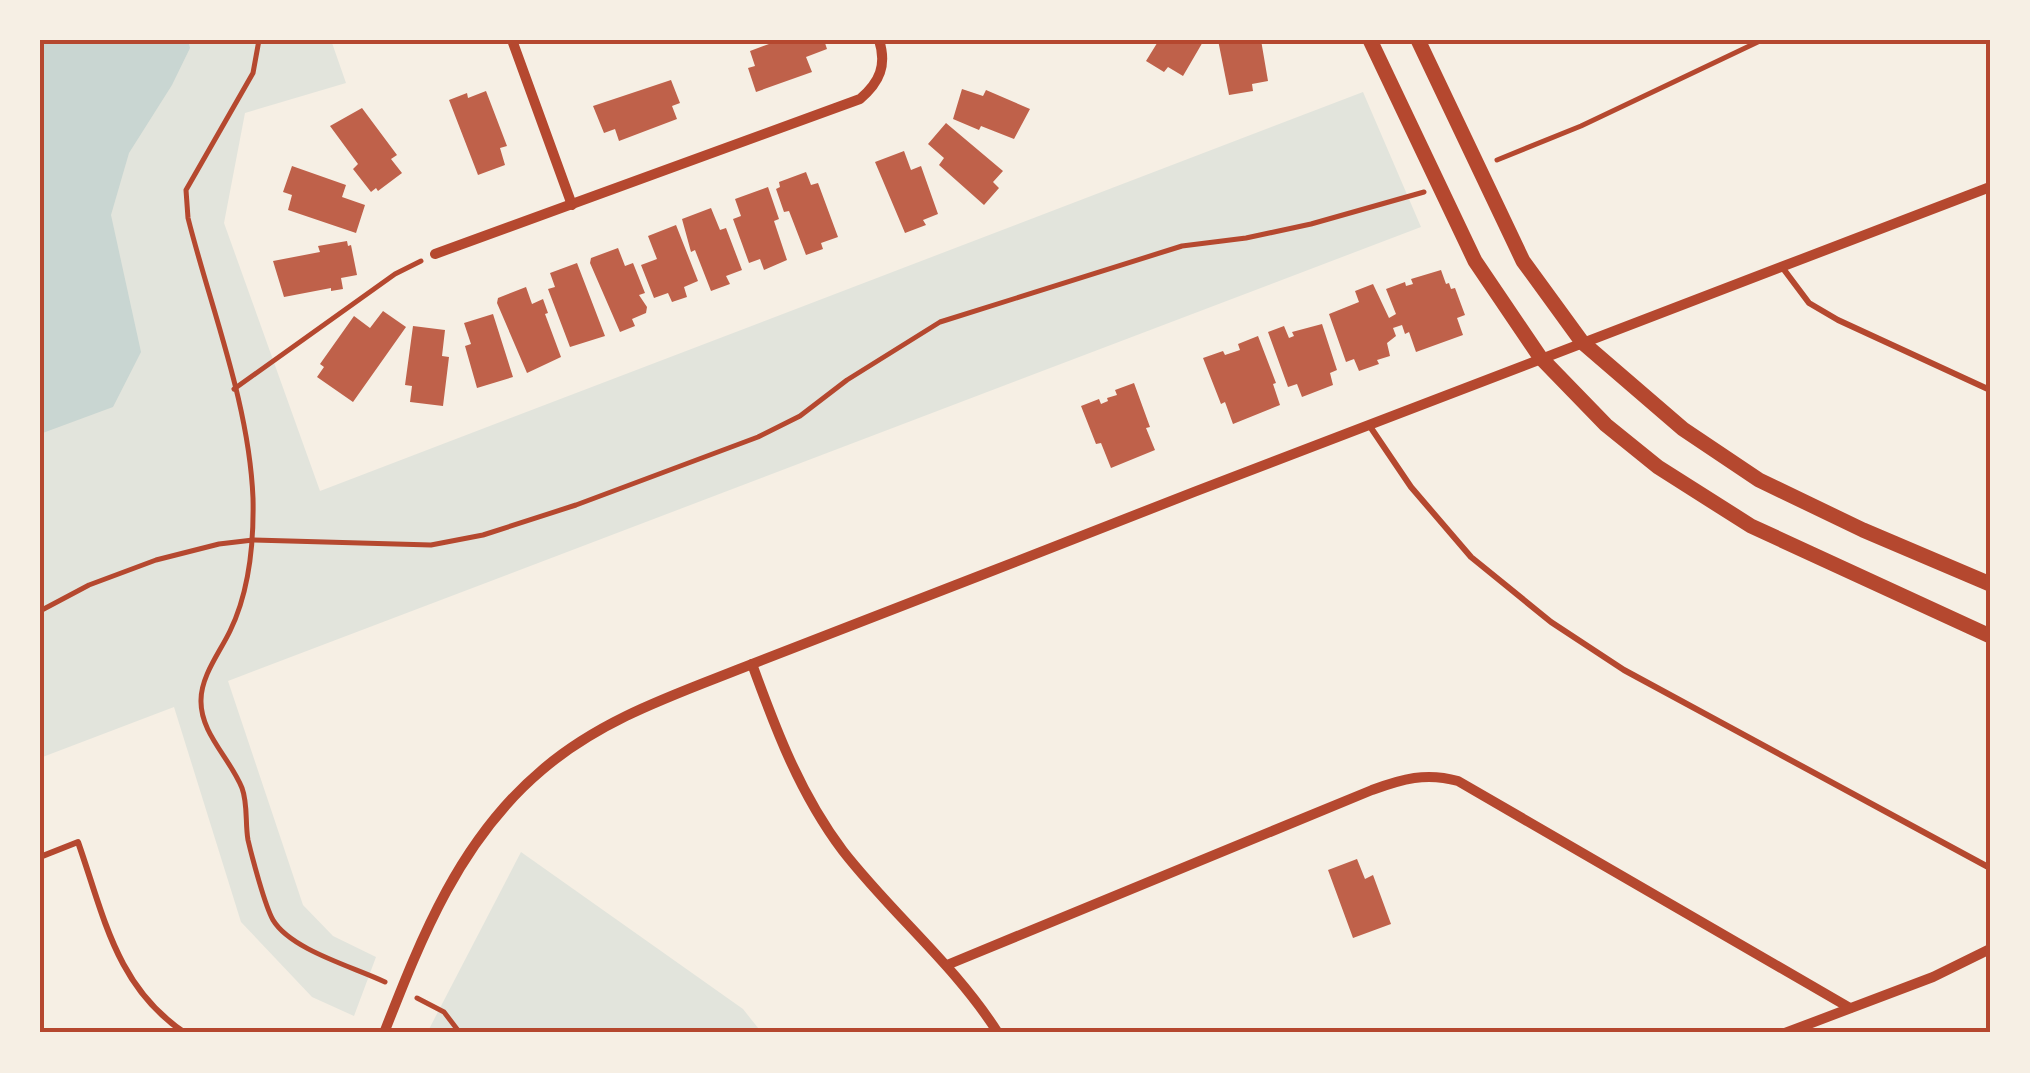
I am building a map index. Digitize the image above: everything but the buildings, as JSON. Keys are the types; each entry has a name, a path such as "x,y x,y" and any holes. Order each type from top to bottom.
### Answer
{"street":[{"path":"512,40 572,206"},
{"path":"436,254 860,98 877,81 883,58 879,40"},
{"path":"1370,40 1475,261 1540,357 1606,425 1710,502 1796,548 1990,636"},
{"path":"1418,40 1523,261 1582,342 1683,429 1759,480 1990,584"},
{"path":"384,1033 434,914 462,861 511,797 573,745 604,726 752,664 1540,357 1990,187"},
{"path":"752,664 792,768 826,825 867,880 947,965 998,1033"},
{"path":"947,965 1383,786 1420,775 1458,781 1850,1008"},
{"path":"1785,1033 1932,977 1990,949"}],"lane":[{"path":"1782,266 1809,303 1990,390"},
{"path":"1368,424 1411,488 1472,556 1551,622 1624,670 1990,868"},
{"path":"40,857 78,842 124,968 137,990 185,1033"}],"path":[{"path":"260,40 253,73 186,190 188,218 234,389 252,494 253,540 248,574 232,628 211,666 200,698 204,724 244,791 248,840 274,920 304,946 382,980"},
{"path":"1497,160 1581,126 1762,40"},
{"path":"40,611 88,585 156,560 253,540 431,545 483,535 758,437 800,416 848,380 940,322 1182,246 1311,224 1432,189"},
{"path":"234,389 396,274 436,254"},
{"path":"421,1000 444,1012 460,1033"}],"shaded area":[{"path":"40,40 331,40 346,83 245,113 224,223 320,491 1363,92 1421,227 228,681 303,905 333,936 376,957 354,1016 312,997 241,922 174,707 40,758"},
{"path":"40,40 188,40 190,48 172,85 129,153 111,215 141,352 113,407 40,434"},
{"path":"521,852 743,1009 762,1033 427,1033"}]}
